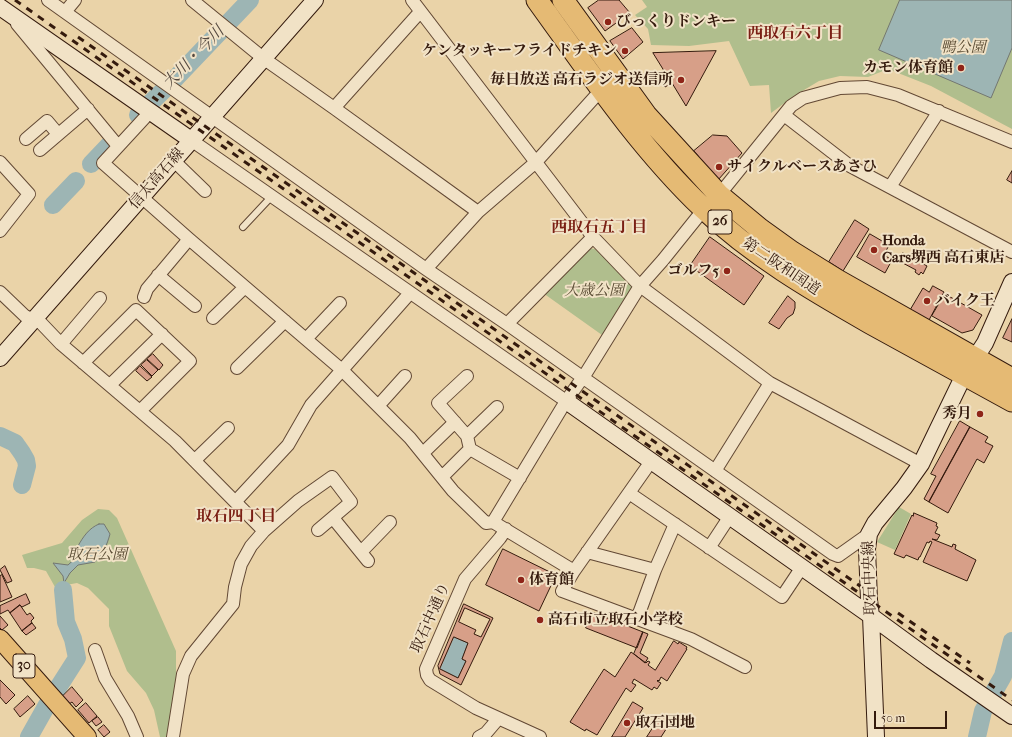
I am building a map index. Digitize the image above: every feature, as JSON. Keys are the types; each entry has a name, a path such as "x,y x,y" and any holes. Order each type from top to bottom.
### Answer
{"highway":[{"name":"第二阪和国道","path":"537,0 639,138 674,179 704,209 746,245 786,273 827,298 970,366 1012,379"},
{"name":"第二阪和国道","path":"563,0 646,115 719,195 760,229 792,252 970,366 1012,401"}],"main road":[{"name":"30","path":"0,639 87,737"}],"street":[{"path":"48,0 833,554 838,556 869,534"},
{"path":"65,12 75,0"},
{"path":"192,0 263,58 478,212"},
{"name":"信太高石線","path":"0,358 315,0"},
{"path":"412,0 593,237 640,286 770,383 921,464"},
{"path":"4,10 272,196 410,294 652,460 931,660 1012,716"},
{"path":"4,10 118,146"},
{"path":"334,108 420,12"},
{"path":"719,195 791,106 803,98 840,88 867,87 882,90 939,111 1012,142"},
{"path":"426,268 478,212 536,162 602,89"},
{"path":"40,150 88,109"},
{"path":"146,109 103,163 141,198 342,370 410,438 453,491 486,523 493,522 506,529 574,571"},
{"path":"890,188 939,111"},
{"path":"784,116 850,166 1012,252"},
{"path":"26,139 47,121 58,134"},
{"path":"174,161 205,190"},
{"path":"0,162 29,194 0,232"},
{"path":"493,522 566,401 586,373 640,286 704,209"},
{"path":"507,324 593,237"},
{"path":"144,297 146,289 189,239"},
{"path":"158,275 194,306"},
{"path":"970,366 985,343 1012,282"},
{"path":"213,318 245,287"},
{"path":"0,292 25,316 41,323 61,344 175,441 264,531"},
{"path":"236,501 288,444 311,405 410,294"},
{"path":"61,344 100,298"},
{"path":"306,339 340,303"},
{"path":"83,363 136,310 190,361 140,411"},
{"path":"237,368 285,321"},
{"path":"110,385 162,334"},
{"name":"取石中央線","path":"876,737 867,548 869,534 875,523 904,488 921,464 970,366"},
{"path":"378,406 405,376"},
{"path":"467,376 438,403 467,436 470,449 520,478"},
{"path":"715,471 770,383"},
{"path":"467,436 497,407"},
{"path":"422,453 455,422"},
{"path":"195,460 228,428"},
{"path":"442,477 470,449"},
{"path":"652,460 587,552 562,591 691,639 745,667"},
{"path":"173,737 183,674 191,656 233,604 235,587 241,564 251,546 264,531 298,501 332,478 351,502 318,530"},
{"path":"629,493 782,597 802,567"},
{"path":"709,548 730,516"},
{"path":"333,518 364,556 390,522"},
{"path":"637,618 655,570 675,524"},
{"name":"取石中通り","path":"506,529 465,579 426,669 430,680 476,708 540,737"},
{"path":"587,552 655,570"},
{"path":"95,650 105,678 128,716 136,737"},
{"path":"479,737 486,733 498,719"}],"lane":[{"path":"243,227 272,196"}],"green space":[{"name":"鴨公園","path":"642,0 1012,0 1012,129 931,86 888,69 868,77 840,76 819,81 794,96 771,113 769,85 750,86 729,41 689,46 651,45 648,29 635,15 647,7"},
{"name":"大歳公園","path":"589,248 595,249 632,284 632,291 602,335 543,293"},
{"path":"899,507 911,514 895,550 877,542"},
{"name":"取石公園","path":"98,509 109,510 117,518 176,651 176,678 170,737 160,737 154,710 146,693 127,671 109,626 109,609 88,588 77,583 55,587 46,571 27,568 22,555 62,543 82,520"}],"water":[{"name":"カモン体育館","path":"900,0 1012,0 1012,48 991,98 879,50"},
{"path":"99,524 104,524 110,534 102,553 95,562 78,565 70,573 64,583 63,576 53,563 68,565 81,553 78,546 84,536 89,530"},
{"path":"454,637 468,643 462,659 466,661 458,678 440,669"}],"building":[{"name":"びっくりドンキー","path":"599,0 619,0 630,13 605,31 588,8"},
{"name":"ケンタッキーフライドチキン","path":"632,28 643,42 623,59 610,41"},
{"name":"毎日放送 高石ラジオ送信所","path":"716,51 686,106 672,83 665,87 660,78 666,74 653,53"},
{"name":"サイクルベースあさひ","path":"713,135 727,136 742,153 718,180 694,151"},
{"path":"1012,171 1012,183 1007,180"},
{"path":"855,220 869,229 843,271 829,262"},
{"name":"Honda Cars堺西 高石東店","path":"870,234 889,245 884,255 892,260 885,273 857,257"},
{"name":"ゴルフ5","path":"710,237 764,276 744,305 690,266"},
{"path":"903,253 927,266 923,274 921,272 919,275 915,272 916,270 899,261"},
{"name":"バイク王","path":"933,286 944,292 929,320 910,310 923,288 929,292"},
{"path":"945,294 982,315 973,330 962,333 932,316"},
{"path":"788,296 795,302 795,308 793,314 787,318 779,329 769,323"},
{"path":"1012,319 1012,342 1003,338"},
{"path":"153,354 163,365 159,370 147,359"},
{"path":"147,360 158,370 152,376 141,365"},
{"path":"140,366 152,377 147,381 136,371"},
{"path":"960,421 970,427 929,502 924,499 936,476 931,474"},
{"path":"970,427 988,437 985,442 993,446 984,463 977,459 948,513 929,502"},
{"path":"914,513 937,523 936,526 938,527 935,533 940,535 937,540 932,539 952,547 953,544 956,545 955,549 976,560 967,581 923,562 932,542 930,541 929,543 927,542 918,560 906,555 904,558 894,554"},
{"name":"体育館","path":"503,549 556,575 539,611 486,585"},
{"path":"5,566 12,581 7,583 0,570"},
{"path":"2,575 12,597 0,602 0,576"},
{"path":"26,594 30,603 22,607 20,605 10,613 8,610 0,614 0,606"},
{"path":"464,604 493,618 461,685 440,674 438,666","holes":["465,608 490,619 481,637 474,634 476,630 459,622","454,637 468,643 462,659 466,661 458,678 440,669"]},
{"path":"20,605 27,615 30,613 34,618 31,621 32,623 22,631 10,613"},
{"path":"592,612 643,632 637,648 586,628"},
{"path":"0,616 8,625 2,630 0,628"},
{"path":"32,623 36,628 26,635 22,631"},
{"path":"643,632 648,634 640,653 648,658 645,663 634,654"},
{"path":"674,641 678,644 679,642 687,647 687,649 667,681 661,677 659,681 657,681 661,683 657,689 654,687 652,690 634,679 632,683 636,685 631,692 626,688 597,735 586,729 585,731 570,722 604,669 615,677 631,652 646,663 648,661 650,662 648,665 655,670"},
{"path":"0,680 15,695 6,704 0,697"},
{"path":"72,687 83,700 76,707 72,702 69,704 63,696"},
{"path":"28,696 35,704 20,717 14,709"},
{"name":"取石団地","path":"633,702 643,708 625,737 612,737"},
{"path":"86,703 97,716 89,723 78,710"},
{"path":"662,714 672,720 661,737 647,737"},
{"path":"98,717 102,722 96,726 92,721"},
{"path":"104,725 110,732 104,737 98,730"}],"waterway":[{"name":"大川・今川","path":"138,115 172,82 250,0"},
{"name":"大川・今川","path":"91,164 111,143"},
{"name":"大川・今川","path":"53,205 76,181"},
{"name":"大川・今川","path":"0,436 15,443 26,460 27,466 22,485"},
{"name":"大川・今川","path":"29,737 47,705 77,658 73,639 66,622 63,590"},
{"path":"977,737 983,711 1003,676 1012,641"}],"railway":[{"path":"15,0 1012,700"},
{"path":"78,37 870,593"},
{"path":"898,613 970,663"}],"place":[{"name":"びっくりドンキー","path":"608,22"},
{"name":"ケンタッキーフライドチキン","path":"625,51"},
{"name":"カモン体育館","path":"961,68"},
{"name":"毎日放送 高石ラジオ送信所","path":"681,80"},
{"name":"サイクルベースあさひ","path":"719,167"},
{"name":"Honda Cars堺西 高石東店","path":"874,250"},
{"name":"ゴルフ5","path":"727,271"},
{"name":"バイク王","path":"927,301"},
{"name":"秀月","path":"980,414"},
{"name":"体育館","path":"521,580"},
{"name":"高石市立取石小学校","path":"540,620"},
{"name":"取石団地","path":"627,723"}],"district":[{"name":"西取石六丁目","path":"795,34"},
{"name":"西取石五丁目","path":"599,228"},
{"name":"取石四丁目","path":"236,517"}]}
